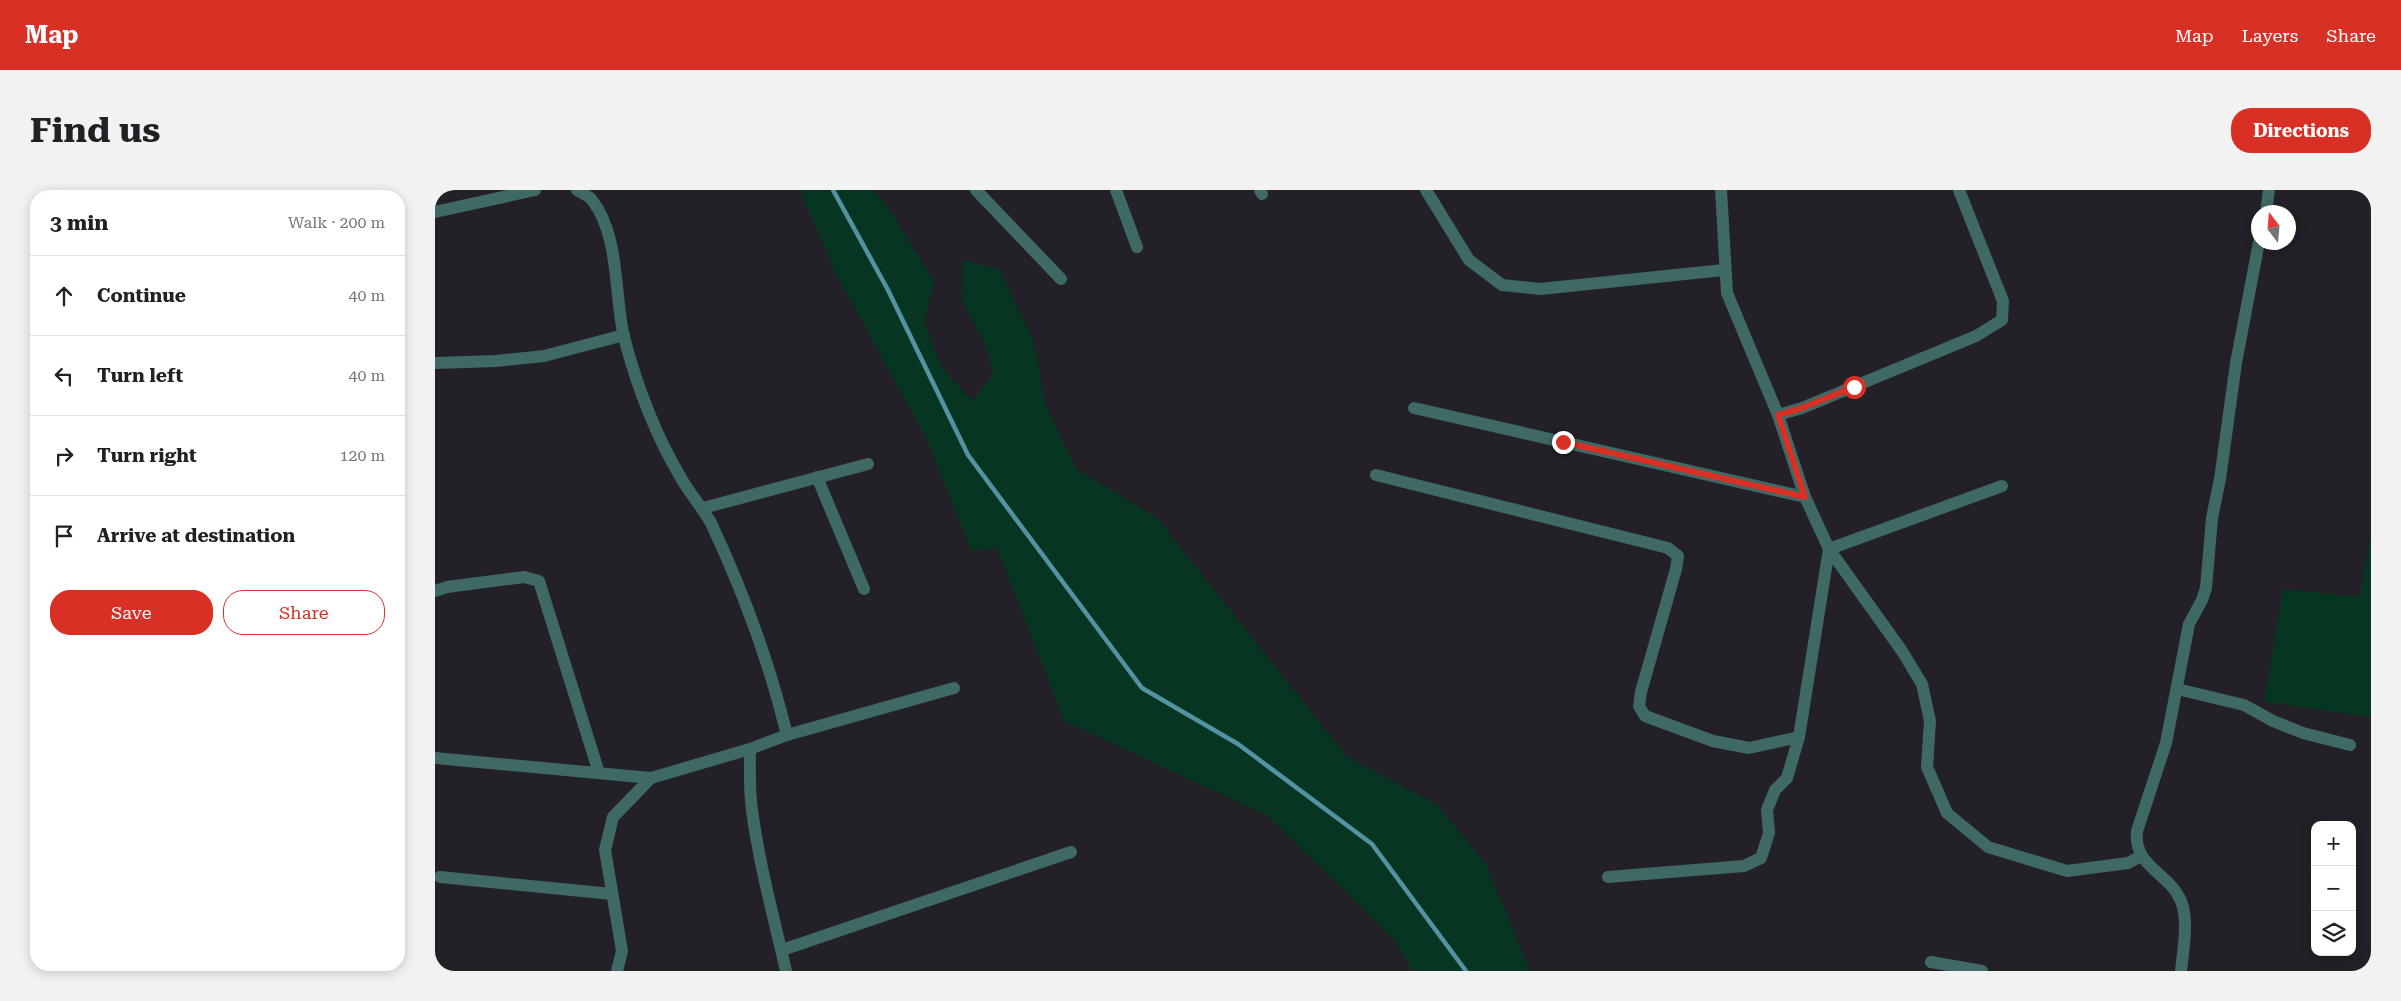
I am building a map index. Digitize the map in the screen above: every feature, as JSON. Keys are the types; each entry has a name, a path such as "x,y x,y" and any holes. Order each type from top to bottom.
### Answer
{"street":[{"path":"435,212 535,190"},
{"path":"577,190 591,199 604,219 613,261 624,335 645,406 682,480 703,508 756,628 777,692 787,734"},
{"path":"977,190 1061,279"},
{"path":"1116,190 1137,247"},
{"path":"1426,190 1469,260 1502,285 1540,289 1724,270"},
{"path":"1721,190 1724,270 1727,293 1778,415 1805,497 1829,549 1902,651 1922,684 1930,721 1927,767 1947,813 1988,847 2067,871 2128,863 2141,856"},
{"path":"1778,415 1802,408 1976,336 2002,320 2003,301 1959,190"},
{"path":"2267,205 2269,190"},
{"path":"2181,971 2184,928 2181,901 2173,887 2141,856 2136,840 2137,830 2166,743 2189,624 2202,600 2206,588 2212,518 2220,479 2236,363 2257,250"},
{"path":"435,363 496,361 544,356 624,335"},
{"path":"1414,408 1805,497"},
{"path":"703,508 868,464"},
{"path":"1376,475 1668,548 1677,556 1676,569 1641,692 1639,706 1645,716 1713,741 1749,748 1799,737"},
{"path":"817,477 863,589"},
{"path":"1829,549 2002,486"},
{"path":"1608,877 1744,866 1761,858 1769,833 1767,810 1775,790 1787,778 1799,737 1829,549"},
{"path":"435,591 447,587 524,577 539,581 599,773"},
{"path":"435,758 651,778 750,749 787,734 954,688"},
{"path":"2177,689 2245,705 2273,721 2303,733 2350,745"},
{"path":"750,749 751,809 786,971"},
{"path":"617,971 622,951 605,850 613,817 651,778"},
{"path":"782,950 1071,852"},
{"path":"440,877 612,894"},
{"path":"1931,962 1982,971"}],"green space":[{"path":"799,190 873,190 887,206 934,281 924,322 941,367 972,401 993,374 985,344 962,301 963,260 999,269 1033,340 1046,407 1076,469 1157,518 1346,756 1436,804 1486,864 1530,971 1413,971 1394,940 1268,816 1064,721 997,548 971,551 925,436 836,274"},
{"path":"2371,534 2371,717 2264,702 2283,589 2359,597"}],"waterway":[{"path":"833,190 888,290 968,455 1142,688 1238,744 1372,844 1466,971"}],"route":[{"path":"1563,442 1805,497 1778,415 1802,408 1854,387"}]}
